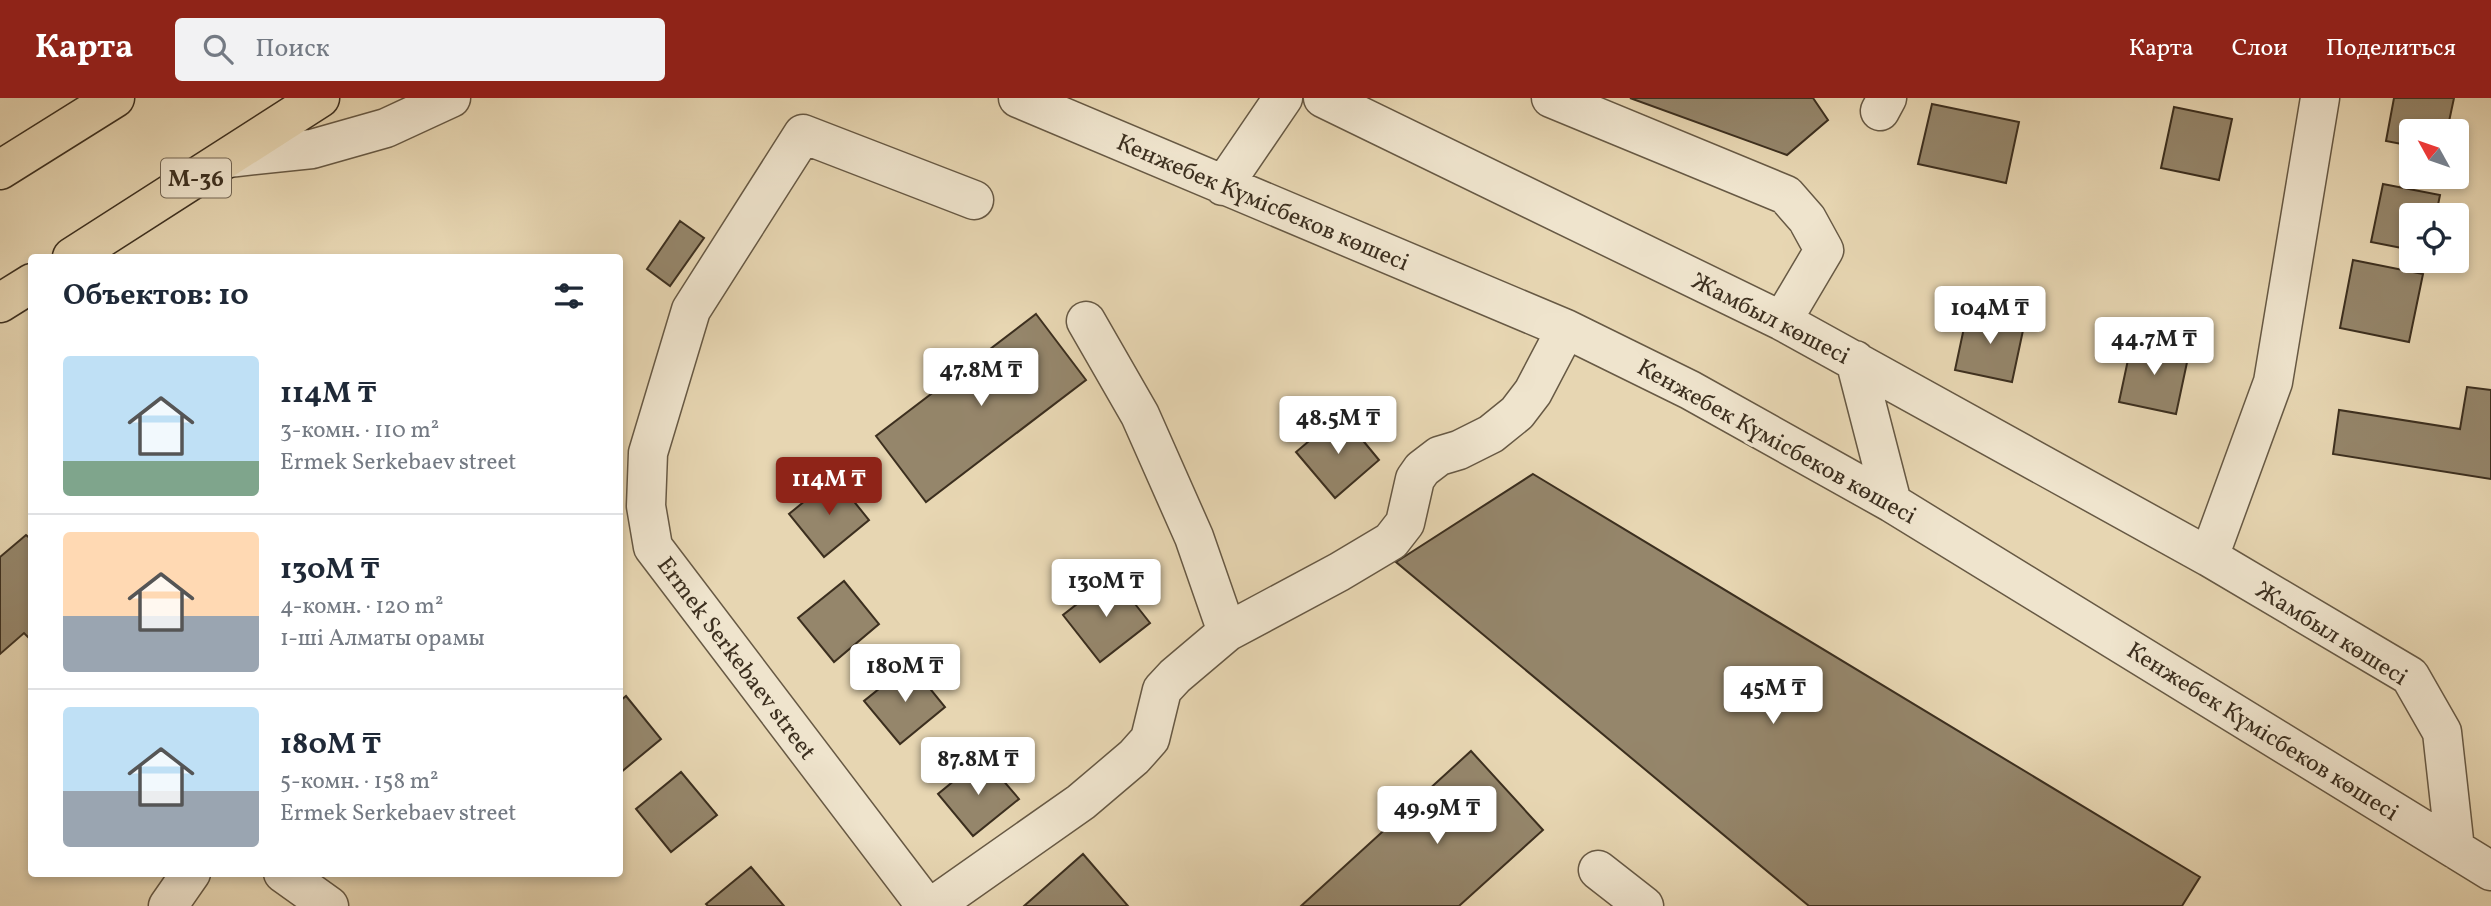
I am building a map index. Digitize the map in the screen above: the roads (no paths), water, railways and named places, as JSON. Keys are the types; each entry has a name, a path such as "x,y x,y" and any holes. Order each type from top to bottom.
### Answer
{"main road":[{"path":"0,170 115,98"},
{"name":"M-36","path":"77,254 320,98"},
{"path":"0,303 28,286"}],"street":[{"path":"228,158 312,149 386,128 451,98"},
{"name":"Кенжебек Күмісбеков көшесі","path":"1018,98 1566,329 1690,390 1892,503 2491,871"},
{"path":"1223,186 1283,98"},
{"name":"Жамбыл көшесі","path":"1323,98 1782,321 2209,557 2410,676 2442,732 2455,849"},
{"path":"1551,98 1786,195 1807,219 1825,250 1782,321"},
{"path":"2209,557 2273,382 2320,98"},
{"name":"Ermek Serkebaev street","path":"926,906 653,547 646,506 648,453 691,310 803,134 974,200"},
{"path":"1086,321 1140,415 1194,537 1227,632"},
{"path":"933,906 1082,802 1134,757 1150,738 1162,690 1227,632 1391,541 1405,523 1415,479 1422,469 1439,456 1459,450 1491,434 1517,413 1533,392 1566,329"},
{"path":"1855,360 1892,503"},
{"path":"1598,870 1644,906"},
{"path":"169,906 188,877"},
{"path":"289,877 329,906"}]}
